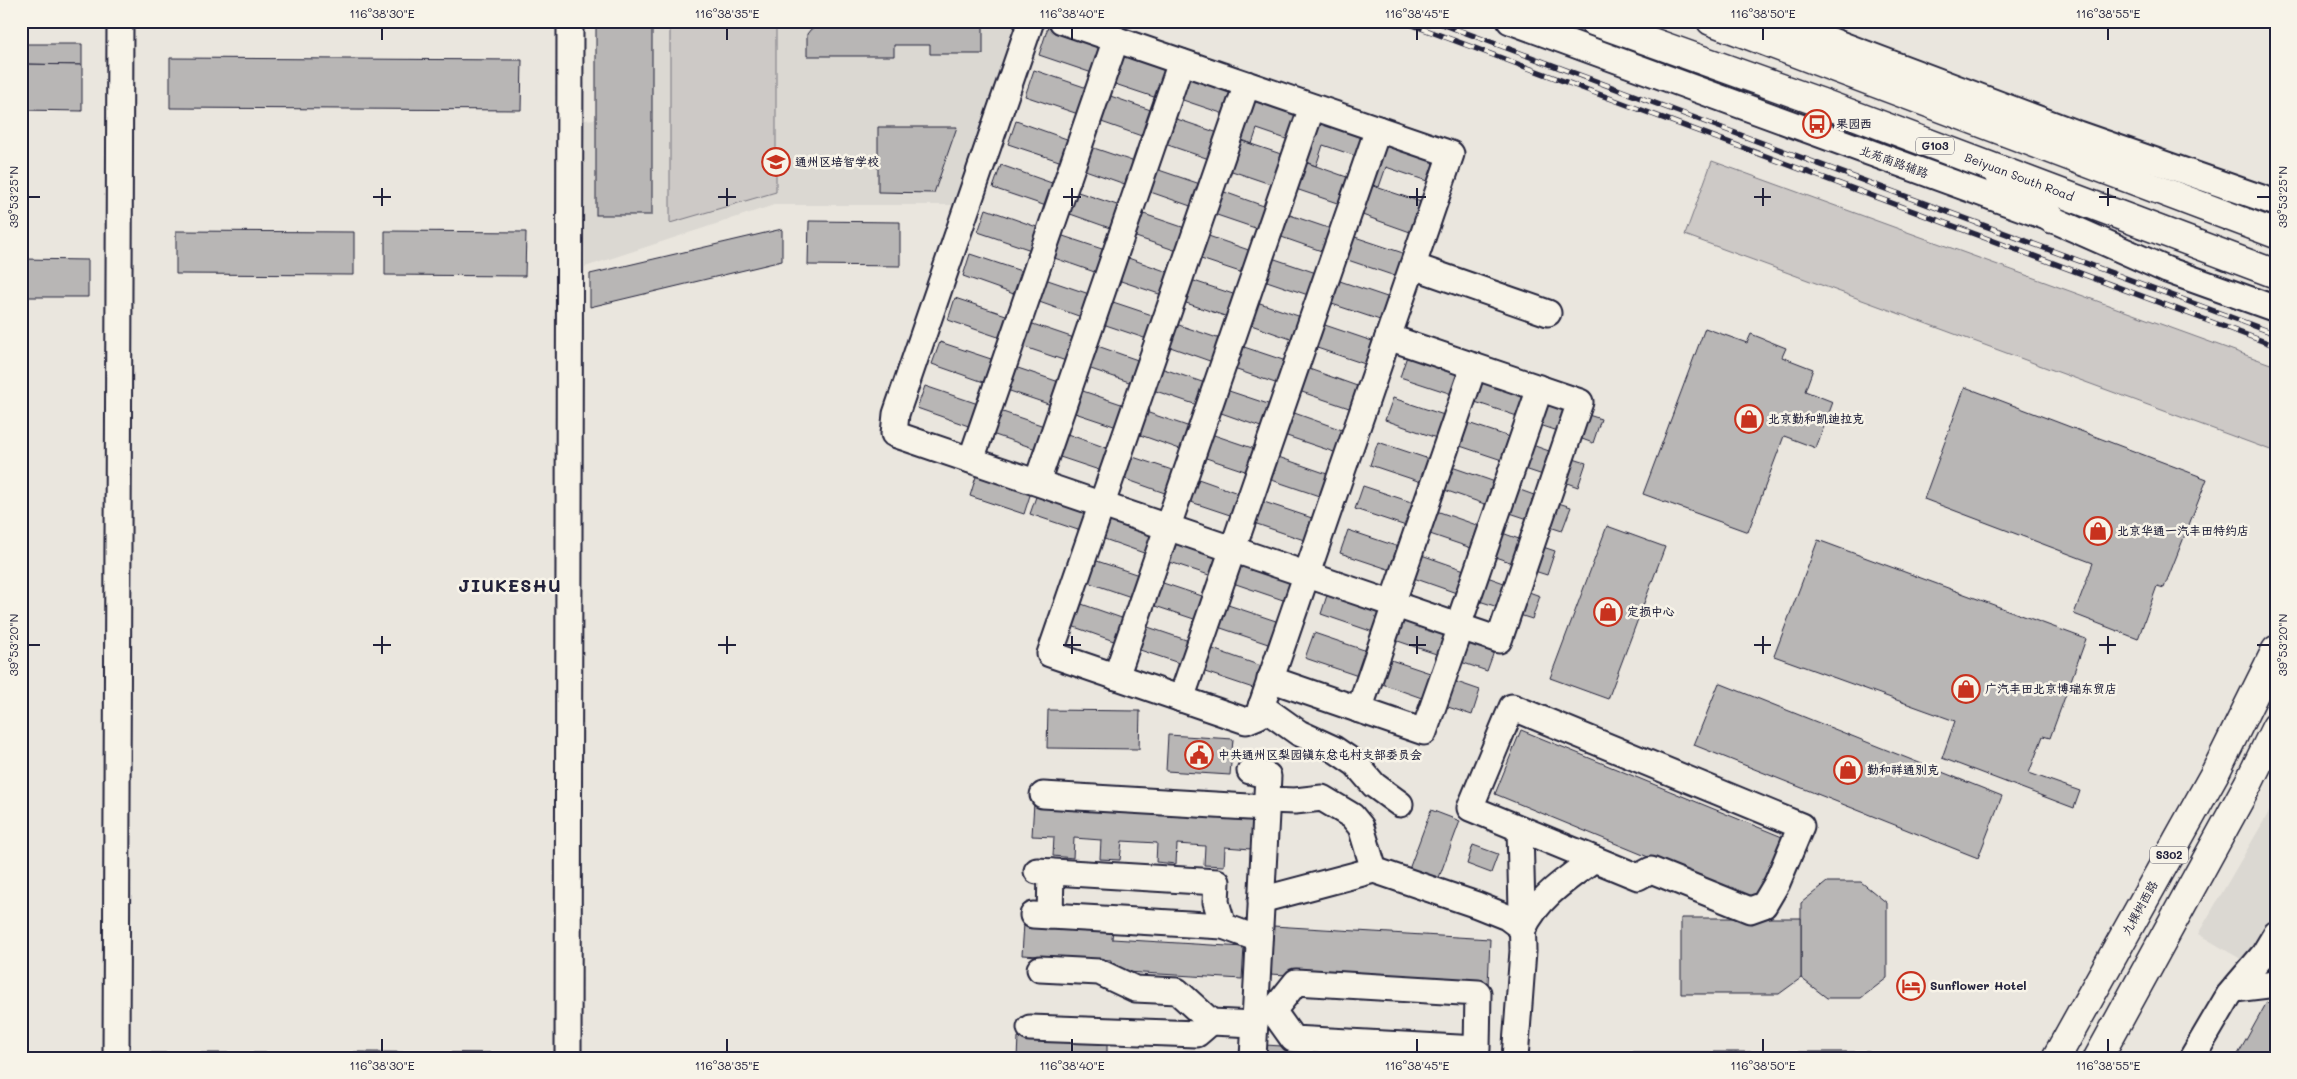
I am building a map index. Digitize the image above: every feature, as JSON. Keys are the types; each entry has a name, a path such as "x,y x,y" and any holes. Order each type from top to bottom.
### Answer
{"main road":[{"name":"Beiyuan South Road","path":"1593,21 2276,274"},
{"path":"1711,21 2276,234"},
{"path":"1980,163 2052,219"},
{"name":"九棵树西路","path":"2056,1058 2216,771 2276,650"},
{"name":"S302","path":"2098,1058 2248,784 2276,727"}],"street":[{"path":"116,1058 120,21"},
{"path":"568,1058 570,21"},
{"path":"1030,21 896,414 894,434 1498,640 1580,402 1388,337"},
{"path":"1062,21 1451,154 1258,716 1246,721 1050,654 1246,84"},
{"name":"北苑南路辅路","path":"1510,21 2052,219 2167,270 2276,309"},
{"path":"1779,21 2078,134 2276,203"},
{"path":"971,460 1116,39"},
{"path":"1036,482 1181,62"},
{"path":"1116,677 1312,106"},
{"path":"1182,699 1378,129"},
{"path":"1413,266 1548,313"},
{"path":"1359,710 1474,366"},
{"path":"1270,680 1424,732 1540,388"},
{"path":"1261,706 1299,733 1334,749 1356,764 1374,785 1400,804"},
{"path":"1512,707 1801,826 1777,883 1764,905 1750,910 1651,870 1638,877 1594,859 1470,808 1512,707"},
{"path":"1250,771 1268,776 1259,937 1261,1015 1253,1058"},
{"path":"1043,795 1267,804 1322,798 1352,816 1361,827 1374,870"},
{"path":"1515,1058 1523,951 1520,829"},
{"path":"1523,928 1531,912 1549,893 1594,859"},
{"path":"1261,900 1374,870 1477,905 1507,917 1523,928"},
{"path":"1223,926 1216,902 1217,882 1044,872 1042,915 1223,926 1252,937 1259,937"},
{"path":"2192,1058 2235,989 2270,944"},
{"path":"1040,969 1099,972 1136,989 1178,991 1210,1022"},
{"path":"1030,1028 1197,1034 1210,1022 1261,1015 1296,982 1478,993 1477,1049 1293,1039 1261,1015"},
{"path":"2235,989 2276,984"}],"shaded area":[{"name":"通州区培智学校","path":"596,21 1018,21 953,205 774,205 585,267 584,120 596,119"},
{"path":"670,21 776,21 776,192 670,223"},
{"path":"1712,161 2276,366 2276,452 1685,235"},
{"path":"2276,800 2276,977 2273,978 2198,934"}],"building":[{"path":"816,21 983,21 983,54 930,54 930,45 894,45 894,56 807,56 807,34 816,27"},
{"path":"596,24 652,24 652,215 596,215"},
{"path":"1048,27 1111,48 1101,76 1039,55"},
{"path":"21,44 82,44 82,65 21,64"},
{"path":"1114,49 1176,70 1166,101 1103,80"},
{"path":"170,58 522,60 521,110 170,108"},
{"path":"21,64 82,65 82,111 21,110"},
{"path":"1034,70 1096,91 1087,117 1025,96"},
{"path":"1179,71 1242,93 1233,117 1171,96"},
{"path":"1099,92 1162,114 1153,140 1090,118"},
{"path":"1245,94 1307,115 1298,143 1257,129 1252,144 1230,136"},
{"path":"1165,115 1227,136 1218,162 1156,141"},
{"path":"1310,116 1373,137 1365,159 1323,145 1316,166 1296,158"},
{"path":"1016,121 1078,143 1071,165 1008,144"},
{"path":"878,127 957,127 934,193 878,192"},
{"path":"1230,137 1293,158 1282,188 1220,167"},
{"path":"1376,138 1438,160 1430,182 1386,167 1379,187 1361,181"},
{"path":"1082,144 1144,165 1136,188 1074,166"},
{"path":"1296,159 1358,181 1349,207 1287,186"},
{"path":"1001,165 1063,187 1055,209 993,188"},
{"path":"1147,166 1209,187 1202,210 1139,188"},
{"path":"1361,182 1424,203 1413,233 1351,211"},
{"path":"1066,188 1129,209 1121,232 1059,210"},
{"path":"1213,188 1275,210 1267,232 1205,211"},
{"path":"986,209 1048,231 1040,253 978,232"},
{"path":"1132,210 1194,231 1186,254 1124,233"},
{"path":"1278,211 1340,232 1333,255 1270,233"},
{"path":"809,221 900,222 900,266 808,265"},
{"path":"782,229 782,261 590,307 590,274"},
{"path":"176,231 354,232 354,275 176,274"},
{"path":"385,231 526,232 525,276 385,275"},
{"path":"1051,232 1114,253 1106,276 1043,254"},
{"path":"1197,232 1260,254 1252,276 1189,255"},
{"path":"1343,233 1406,254 1398,277 1336,256"},
{"path":"970,254 1033,275 1025,298 963,276"},
{"path":"1117,254 1179,276 1171,298 1109,277"},
{"path":"1263,255 1325,276 1317,298 1255,277"},
{"path":"21,259 88,260 88,297 21,297"},
{"path":"1036,276 1098,297 1090,320 1028,298"},
{"path":"1182,277 1245,298 1237,320 1174,299"},
{"path":"1328,277 1390,298 1383,321 1320,300"},
{"path":"955,298 1018,319 1010,341 948,320"},
{"path":"1101,298 1164,319 1156,342 1094,321"},
{"path":"1248,299 1310,320 1302,343 1240,321"},
{"path":"1021,320 1083,341 1075,364 1013,343"},
{"path":"1167,321 1229,342 1221,365 1159,343"},
{"path":"1313,321 1375,342 1368,365 1305,344"},
{"name":"北京勤和凯迪拉克","path":"1705,328 1747,343 1751,334 1786,348 1782,357 1813,369 1805,391 1833,402 1816,448 1784,436 1748,532 1643,494"},
{"path":"940,342 1003,363 995,386 932,364"},
{"path":"1086,342 1149,364 1141,386 1079,365"},
{"path":"1232,343 1295,364 1287,387 1225,366"},
{"path":"1408,353 1468,374 1461,397 1400,377"},
{"path":"1006,364 1068,385 1060,408 998,387"},
{"path":"1152,365 1214,386 1206,408 1144,387"},
{"path":"1298,365 1360,387 1352,409 1290,388"},
{"path":"1474,376 1534,396 1526,419 1466,399"},
{"path":"925,386 987,407 980,430 917,408"},
{"path":"1071,387 1133,408 1126,430 1063,409"},
{"path":"1217,387 1280,408 1272,431 1210,409"},
{"name":"北京华通一汽丰田特约店","path":"1965,387 2207,479 2164,588 2157,586 2138,639 2074,614 2093,563 1924,499"},
{"path":"1393,398 1453,418 1445,441 1385,420"},
{"path":"1539,398 1575,410 1567,434 1531,422"},
{"path":"991,408 1053,429 1045,452 983,431"},
{"path":"1137,409 1199,430 1191,453 1129,431"},
{"path":"1283,409 1345,431 1337,453 1275,432"},
{"path":"1579,412 1601,419 1593,443 1571,435"},
{"path":"1459,420 1519,440 1511,463 1451,443"},
{"path":"1056,430 1118,452 1111,474 1048,453"},
{"path":"1202,431 1264,452 1257,475 1194,454"},
{"path":"1378,442 1438,462 1430,485 1370,465"},
{"path":"1524,442 1560,455 1552,478 1516,466"},
{"path":"1121,453 1184,474 1176,497 1114,475"},
{"path":"1267,453 1330,475 1322,497 1260,476"},
{"path":"1564,456 1586,463 1578,487 1556,479"},
{"path":"1443,464 1504,485 1496,508 1436,487"},
{"path":"978,470 1032,489 1024,514 970,496"},
{"path":"1187,475 1249,497 1242,519 1179,498"},
{"path":"1363,486 1423,506 1415,529 1355,509"},
{"path":"1509,486 1545,499 1537,522 1501,510"},
{"path":"1038,491 1098,511 1090,534 1030,514"},
{"path":"1252,498 1315,519 1307,541 1245,520"},
{"path":"1549,500 1571,507 1562,531 1541,524"},
{"path":"1428,508 1488,529 1480,551 1421,531"},
{"path":"1104,513 1163,534 1155,557 1096,536"},
{"name":"定损中心","path":"1607,526 1665,547 1608,699 1550,678"},
{"path":"1348,530 1408,550 1400,573 1340,553"},
{"path":"1494,530 1530,543 1522,566 1486,554"},
{"path":"1169,536 1229,556 1221,579 1161,559"},
{"name":"广汽丰田北京博瑞东贸店","path":"1818,540 2086,639 2050,738 2043,736 2029,773 2080,791 2074,808 1942,758 1955,721 1774,656"},
{"path":"1534,544 1555,551 1547,575 1525,568"},
{"path":"1413,552 1473,573 1465,596 1405,575"},
{"path":"1088,558 1148,578 1140,600 1081,580"},
{"path":"1235,558 1294,578 1286,601 1227,581"},
{"path":"1479,574 1515,587 1507,610 1470,598"},
{"path":"1154,580 1214,600 1206,623 1146,603"},
{"path":"1518,588 1540,596 1532,619 1510,612"},
{"path":"1329,589 1391,610 1382,635 1321,614"},
{"path":"1073,601 1133,622 1125,645 1066,624"},
{"path":"1219,602 1279,622 1271,645 1212,625"},
{"path":"1395,612 1457,633 1448,658 1386,637"},
{"path":"1139,624 1198,644 1191,667 1131,647"},
{"path":"1314,633 1376,654 1367,679 1305,658"},
{"path":"1463,635 1496,646 1487,671 1455,660"},
{"path":"1204,646 1264,667 1256,689 1196,669"},
{"path":"1379,656 1442,677 1433,702 1371,680"},
{"path":"1448,679 1480,690 1472,715 1439,704"},
{"name":"勤和祥通别克","path":"1719,683 2002,796 1978,858 1694,745"},
{"path":"1048,710 1140,711 1139,749 1047,748"},
{"path":"1521,730 1787,839 1760,903 1495,794"},
{"name":"中共通州区梨园镇东总屯村支部委员会","path":"1168,735 1233,739 1230,775 1166,771"},
{"path":"1034,802 1253,815 1251,849 1225,847 1224,866 1204,865 1205,846 1177,844 1176,864 1156,862 1157,843 1122,841 1120,860 1100,859 1101,840 1074,838 1073,858 1053,856 1054,837 1032,836"},
{"path":"1431,810 1460,821 1437,883 1408,872"},
{"path":"1473,845 1498,854 1491,873 1467,864"},
{"path":"1827,882 1861,882 1887,903 1887,978 1861,998 1827,998 1801,978 1801,903"},
{"path":"1681,918 1801,918 1801,978 1779,994 1681,994"},
{"path":"1024,923 1113,928 1112,939 1244,947 1242,979 1110,971 1111,960 1022,955"},
{"path":"1273,926 1490,939 1488,986 1270,974"},
{"path":"2267,1002 2276,1006 2276,1058 2236,1058"},
{"path":"1018,1037 1107,1042 1107,1053 1189,1058 1017,1058"},
{"path":"1265,1045 1482,1058 1264,1058"},
{"path":"354,1052 538,1053 538,1058 354,1058"},
{"path":"1609,1052 1869,1052 1869,1058 1609,1058"},
{"path":"136,1053 324,1053 324,1058 136,1058"}],"tunnel":[{"path":"2251,969 2276,965"}],"railway":[{"path":"1402,21 2276,346"},
{"path":"1434,21 2276,334"}],"place":[{"name":"果园西","path":"1817,124"},
{"name":"通州区培智学校","path":"776,162"},
{"name":"北京勤和凯迪拉克","path":"1749,419"},
{"name":"北京华通一汽丰田特约店","path":"2098,531"},
{"name":"定损中心","path":"1608,612"},
{"name":"广汽丰田北京博瑞东贸店","path":"1966,689"},
{"name":"中共通州区梨园镇东总屯村支部委员会","path":"1199,755"},
{"name":"勤和祥通别克","path":"1848,770"},
{"name":"Sunflower Hotel","path":"1911,986"}],"district":[{"name":"JIUKESHU","path":"510,586"}]}
